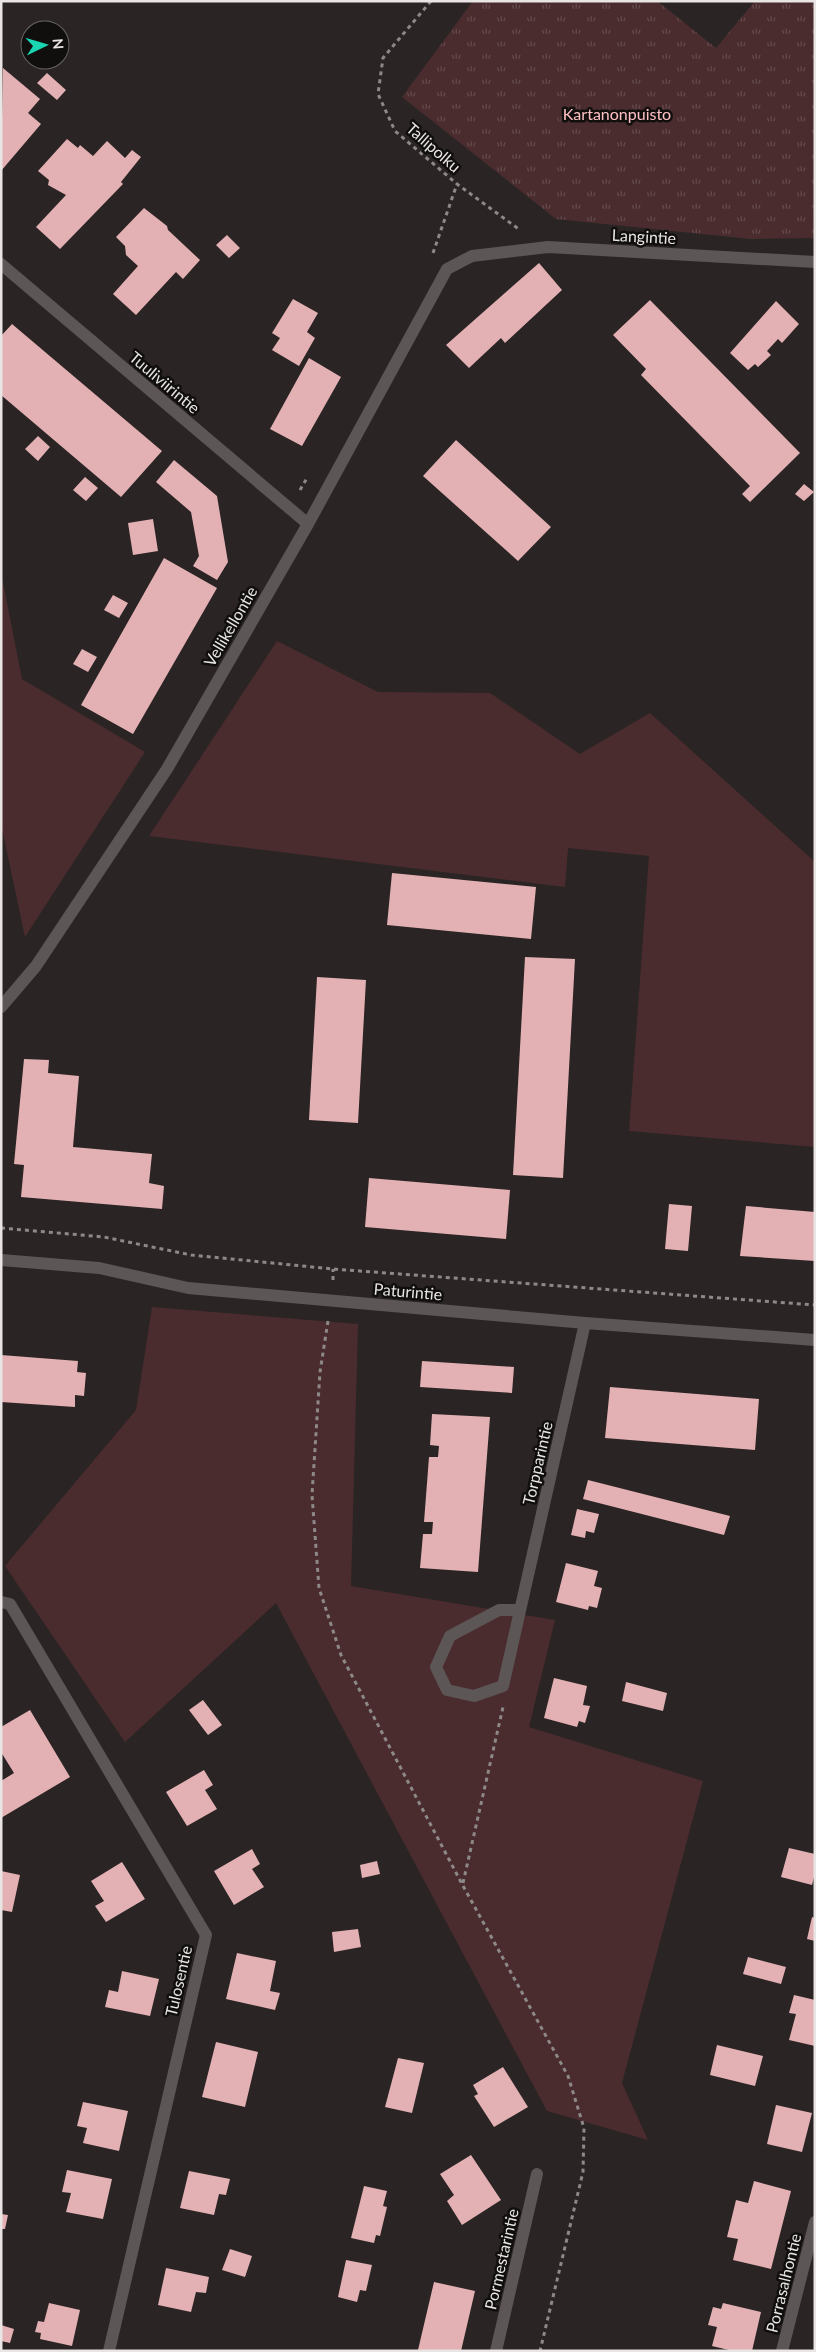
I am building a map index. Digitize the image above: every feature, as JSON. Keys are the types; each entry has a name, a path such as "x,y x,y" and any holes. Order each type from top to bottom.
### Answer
{"street":[{"name":"Langintie","path":"472,256 548,247 815,262"},
{"name":"Vellikellontie","path":"1,1007 36,966 167,769 308,524 447,269 472,256"},
{"name":"Tuuliviirintie","path":"1,264 308,524"},
{"name":"Paturintie","path":"1,1260 99,1268 188,1288 585,1323 815,1340"},
{"name":"Torpparintie","path":"503,1686 585,1323"},
{"name":"Tulosentie","path":"6,1603 206,1935 109,2351"},
{"path":"503,1686 474,1696 447,1690 436,1667 450,1636 500,1610 520,1610"},
{"name":"Pormestarintie","path":"496,2351 537,2174"},
{"name":"Porrasalhontie","path":"782,2351 815,2222"}],"path":[{"name":"Tallipolku","path":"431,1 383,58 378,94 395,131 457,184 522,231"},
{"path":"433,255 457,184"},
{"path":"289,509 309,474"},
{"path":"1,1228 104,1237 191,1255 333,1269 815,1305"},
{"path":"333,1269 331,1301 320,1372 312,1495 319,1588 341,1655 462,1884 568,2076 584,2128 583,2172 540,2351"},
{"path":"462,1884 503,1707 503,1686"}],"green space":[{"name":"Kartanonpuisto","path":"473,1 657,1 716,48 755,1 815,1 815,238 751,239 556,219 402,97"},
{"path":"1,572 22,679 145,752 25,937 1,824"},
{"path":"277,641 378,692 490,693 580,754 650,713 815,862 815,1147 629,1131 649,856 568,848 565,887 149,836"},
{"path":"152,1307 358,1324 351,1586 555,1620 529,1727 703,1781 622,2083 648,2140 547,2111 276,1603 125,1742 5,1566 136,1410"}],"building":[{"path":"3,68 40,99 28,113 41,124 1,171"},
{"path":"47,73 66,90 57,100 37,83"},
{"path":"67,139 78,148 80,145 93,156 107,141 125,158 132,150 141,157 121,182 123,184 60,249 36,227 66,195 48,185 49,180 38,171"},
{"path":"144,208 167,226 168,230 200,260 183,279 176,272 136,315 113,294 138,266 126,255 125,246 116,237"},
{"path":"227,235 240,248 229,258 216,245"},
{"path":"539,263 562,290 505,343 501,338 469,368 446,345"},
{"path":"293,299 318,313 307,332 315,338 299,366 272,350 280,338 272,333"},
{"path":"650,300 800,453 750,502 742,494 750,486 641,375 646,369 613,335"},
{"path":"776,301 799,324 782,343 778,339 767,351 771,355 758,367 755,364 748,370 730,353"},
{"path":"12,324 162,451 121,497 1,395 1,336"},
{"path":"309,358 341,377 302,446 270,429"},
{"path":"38,436 50,447 38,461 25,449"},
{"path":"456,440 551,527 518,561 423,476"},
{"path":"174,460 217,496 228,562 217,580 193,566 199,556 191,512 156,482"},
{"path":"85,477 98,488 86,501 73,490"},
{"path":"804,484 814,492 804,501 795,494"},
{"path":"153,519 158,551 133,555 128,523"},
{"path":"164,558 217,588 133,734 81,705"},
{"path":"113,595 128,603 119,618 104,610"},
{"path":"82,649 97,657 88,672 73,664"},
{"path":"392,873 536,887 531,939 387,925"},
{"path":"525,957 575,959 563,1178 513,1175"},
{"path":"317,977 366,980 358,1123 309,1120"},
{"path":"24,1059 49,1060 48,1073 79,1076 73,1147 152,1154 149,1183 164,1186 162,1209 21,1197 24,1165 14,1164"},
{"path":"369,1178 510,1190 506,1239 365,1227"},
{"path":"669,1204 692,1206 688,1251 665,1249"},
{"path":"746,1206 815,1212 815,1261 740,1256"},
{"path":"1,1355 78,1361 77,1372 86,1373 84,1396 75,1395 75,1407 1,1402"},
{"path":"422,1361 514,1367 512,1393 420,1387"},
{"path":"610,1387 759,1399 755,1450 605,1438"},
{"path":"432,1414 490,1417 478,1572 420,1568 423,1534 432,1534 433,1522 424,1522 429,1457 438,1457 439,1446 430,1445"},
{"path":"588,1480 730,1516 724,1535 583,1499"},
{"path":"577,1509 599,1514 594,1533 586,1531 585,1538 571,1535"},
{"path":"566,1563 598,1571 594,1586 602,1588 597,1608 589,1606 588,1610 556,1602"},
{"path":"554,1678 587,1686 583,1705 590,1706 585,1723 579,1721 577,1727 544,1718"},
{"path":"626,1682 667,1693 663,1711 622,1701"},
{"path":"203,1700 222,1725 208,1735 189,1710"},
{"path":"30,1710 70,1777 1,1818 1,1781 14,1773 1,1752 1,1727"},
{"path":"204,1770 213,1785 205,1790 217,1809 187,1826 166,1792"},
{"path":"789,1848 815,1854 815,1873 812,1885 781,1877"},
{"path":"252,1849 260,1864 252,1869 264,1887 234,1905 214,1871"},
{"path":"377,1861 380,1874 362,1878 360,1865"},
{"path":"122,1862 145,1899 106,1922 95,1906 104,1901 91,1881"},
{"path":"1,1871 20,1875 12,1912 1,1910"},
{"path":"812,1917 815,1918 815,1941 807,1939"},
{"path":"358,1929 361,1947 334,1952 332,1932"},
{"path":"237,1953 276,1961 270,1991 280,1993 275,2010 226,1999"},
{"path":"748,1957 786,1967 781,1984 743,1974"},
{"path":"122,1971 159,1979 150,2016 105,2007 109,1990 118,1992"},
{"path":"794,1995 815,2000 815,2046 789,2040 796,2014 789,2013"},
{"path":"216,2042 258,2052 245,2107 202,2097"},
{"path":"717,2045 763,2056 755,2086 710,2075"},
{"path":"398,2058 424,2063 412,2113 385,2107"},
{"path":"503,2067 528,2107 494,2127 474,2096 478,2094 473,2085"},
{"path":"83,2102 128,2111 119,2151 83,2143 87,2128 77,2126"},
{"path":"776,2105 812,2113 802,2152 767,2144"},
{"path":"471,2155 501,2200 462,2225 447,2201 454,2195 440,2174"},
{"path":"67,2170 112,2179 103,2219 66,2212 71,2193 62,2192"},
{"path":"189,2171 230,2179 226,2195 219,2194 214,2215 180,2208"},
{"path":"754,2181 791,2191 771,2269 733,2260 738,2239 727,2237 736,2200 748,2203"},
{"path":"364,2186 387,2191 383,2206 387,2207 380,2236 376,2235 374,2243 351,2238"},
{"path":"1,2214 8,2215 5,2229 1,2229"},
{"path":"230,2249 252,2256 245,2277 222,2270"},
{"path":"346,2260 372,2265 366,2291 360,2290 357,2302 338,2297"},
{"path":"166,2268 209,2277 206,2293 196,2292 191,2312 158,2305"},
{"path":"434,2282 475,2291 461,2351 418,2350"},
{"path":"49,2303 80,2310 72,2346 40,2339 41,2333 35,2332 38,2321 44,2322"},
{"path":"723,2303 761,2312 752,2351 733,2351 712,2346 717,2327 708,2325 713,2307 721,2309"},
{"path":"1,2325 14,2329 10,2343 1,2341"}]}
